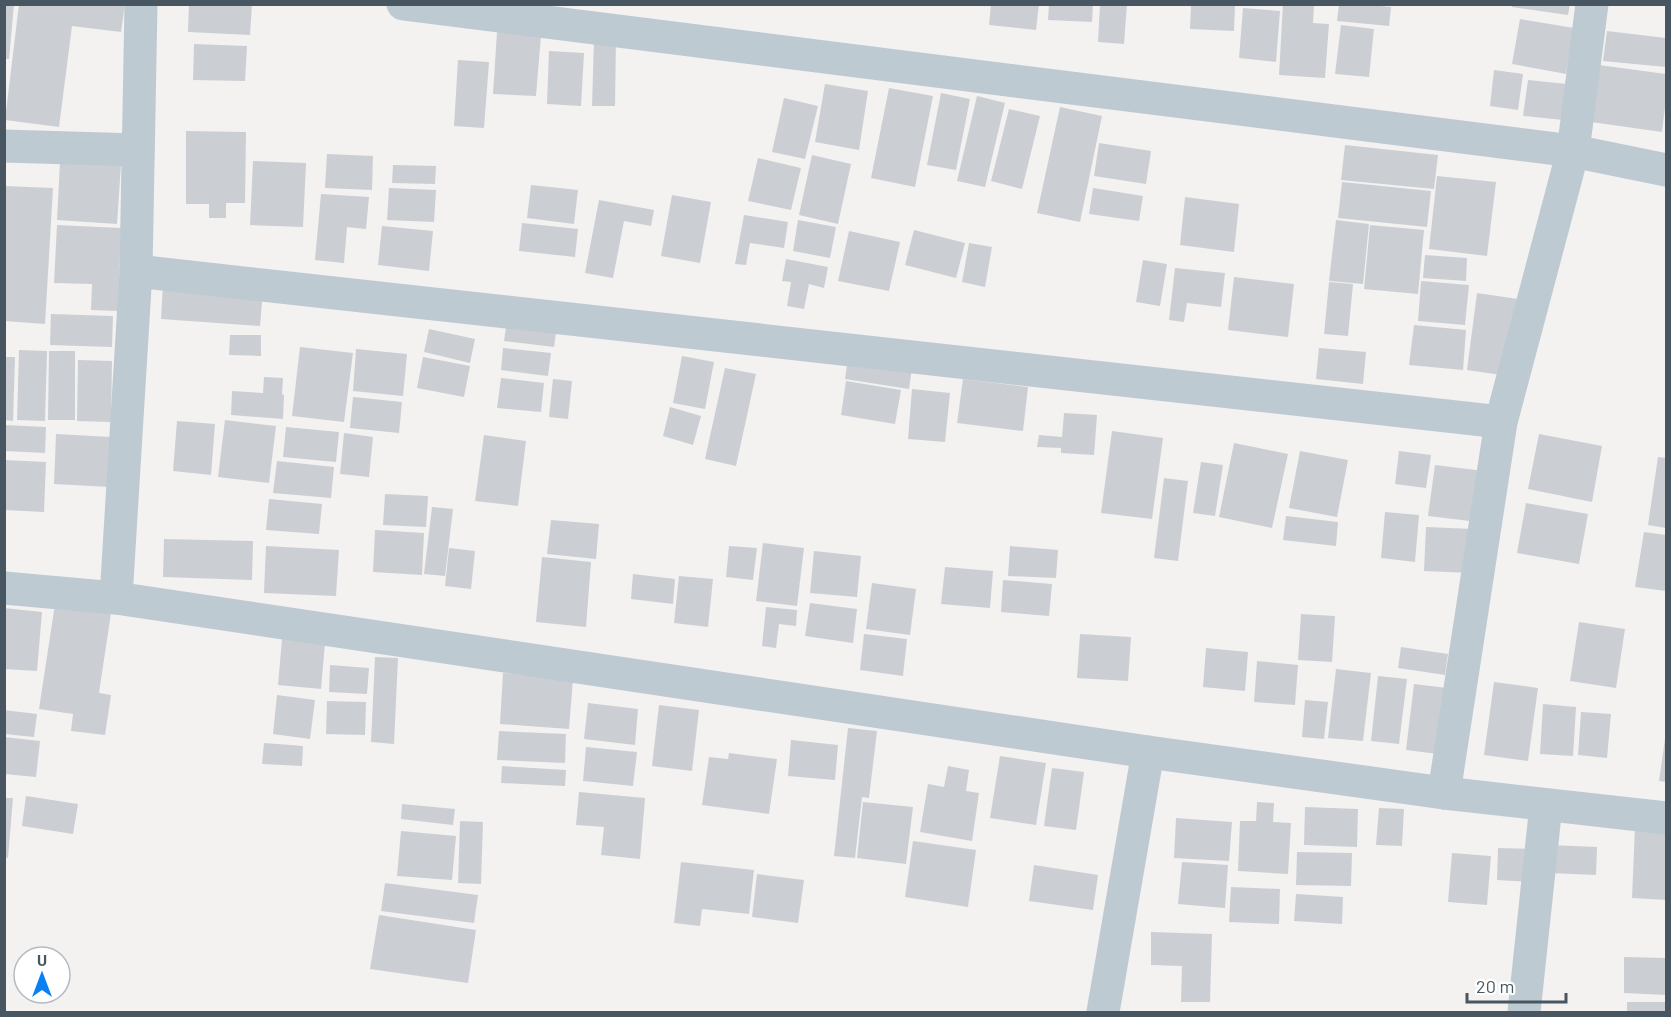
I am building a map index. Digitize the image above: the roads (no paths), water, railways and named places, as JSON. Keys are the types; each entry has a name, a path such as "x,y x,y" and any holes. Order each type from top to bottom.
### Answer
{"street":[{"path":"116,598 136,271 141,4"},
{"path":"403,4 1573,151 1666,170"},
{"path":"1444,793 1501,422 1573,151 1592,4"},
{"path":"4,146 138,150"},
{"path":"136,271 1501,422"},
{"path":"4,588 116,598 1148,752 1444,793 1666,818"},
{"path":"1103,1012 1148,752"},
{"path":"1524,1012 1546,806"}]}
